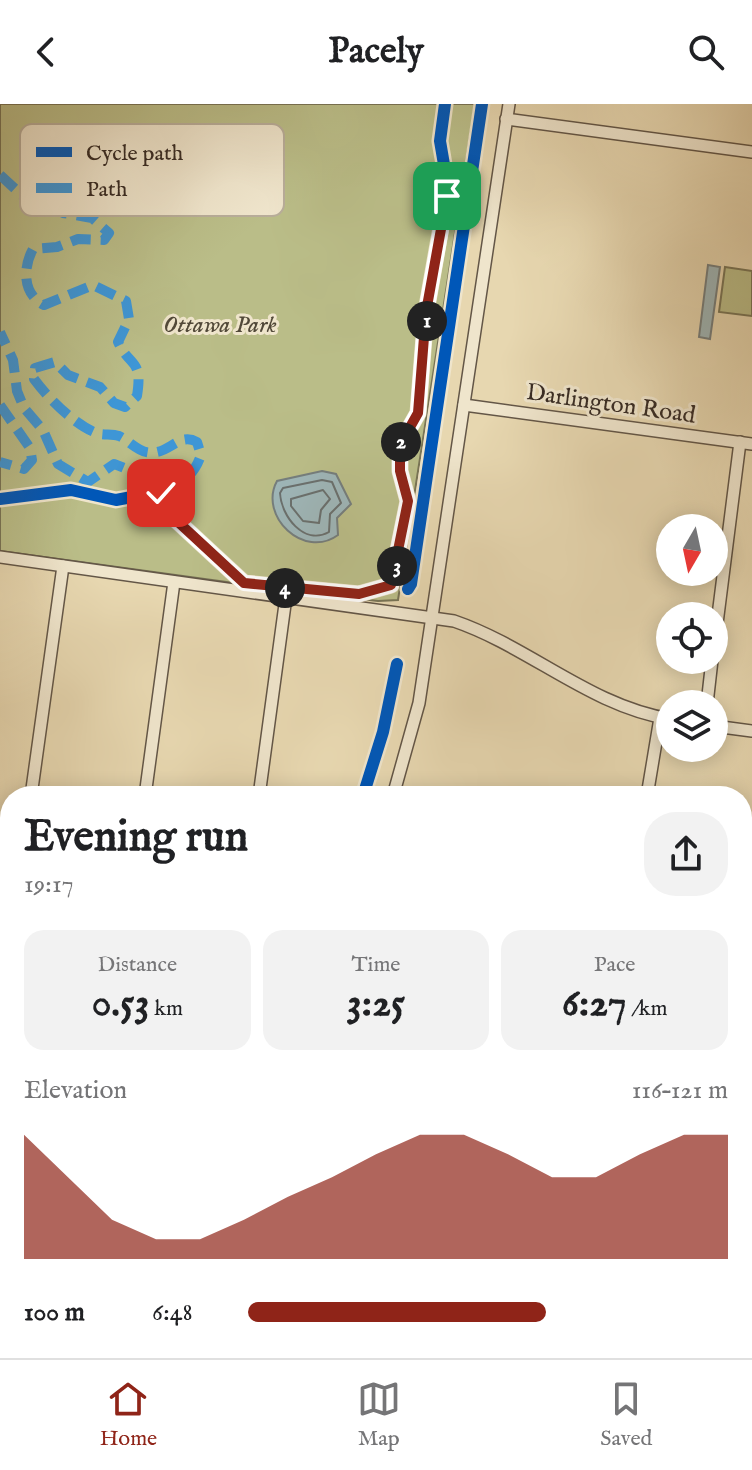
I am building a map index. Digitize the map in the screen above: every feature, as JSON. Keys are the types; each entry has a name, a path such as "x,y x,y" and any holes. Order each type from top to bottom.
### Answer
{"street":[{"path":"396,786 413,734 433,616 509,104"},
{"path":"506,119 752,152"},
{"name":"Darlington Road","path":"464,405 746,443"},
{"path":"721,602 746,443"},
{"path":"0,557 433,616 496,637 592,693 656,715"},
{"path":"32,786 63,566"},
{"path":"146,786 174,582"},
{"path":"260,786 286,597"},
{"path":"728,728 752,731"},
{"path":"649,786 656,757"}],"green space":[{"name":"Ottawa Park","path":"0,104 475,104 398,600 378,601 299,592 0,551"},
{"path":"725,267 752,271 752,316 719,312"}],"water":[{"path":"708,265 720,267 710,339 699,337"},
{"path":"322,471 336,474 351,504 337,518 338,535 325,541 311,542 299,538 279,520 273,494 277,481"}],"marked path":[{"path":"0,175 20,193"},
{"path":"0,332 13,360 17,391 24,408 43,430 58,464 88,482 114,464 163,482 185,479 194,470 201,455 197,442 181,440 151,453 119,436 97,433 69,416 34,379 35,368 55,362 68,375 100,387 114,403 125,407 137,396 137,369 118,342 129,319 126,301 93,285 44,305 28,287 27,264 33,249 57,247 78,239 104,240 109,233 92,218 80,216"},
{"path":"0,405 30,448 32,460 24,469 0,462"}],"cycle path":[{"path":"0,499 71,490 116,500 158,492 177,521 244,583 359,594 391,585 408,501 400,471 400,445 418,413 426,312 448,188 440,141 445,104"},
{"path":"408,589 482,104"},
{"path":"366,786 383,732 397,664"}],"route":[{"path":"161,493 177,521 240,582 359,594 368,594 391,585 408,501 408,490 400,471 400,445 418,413 426,312 447,196"}]}
